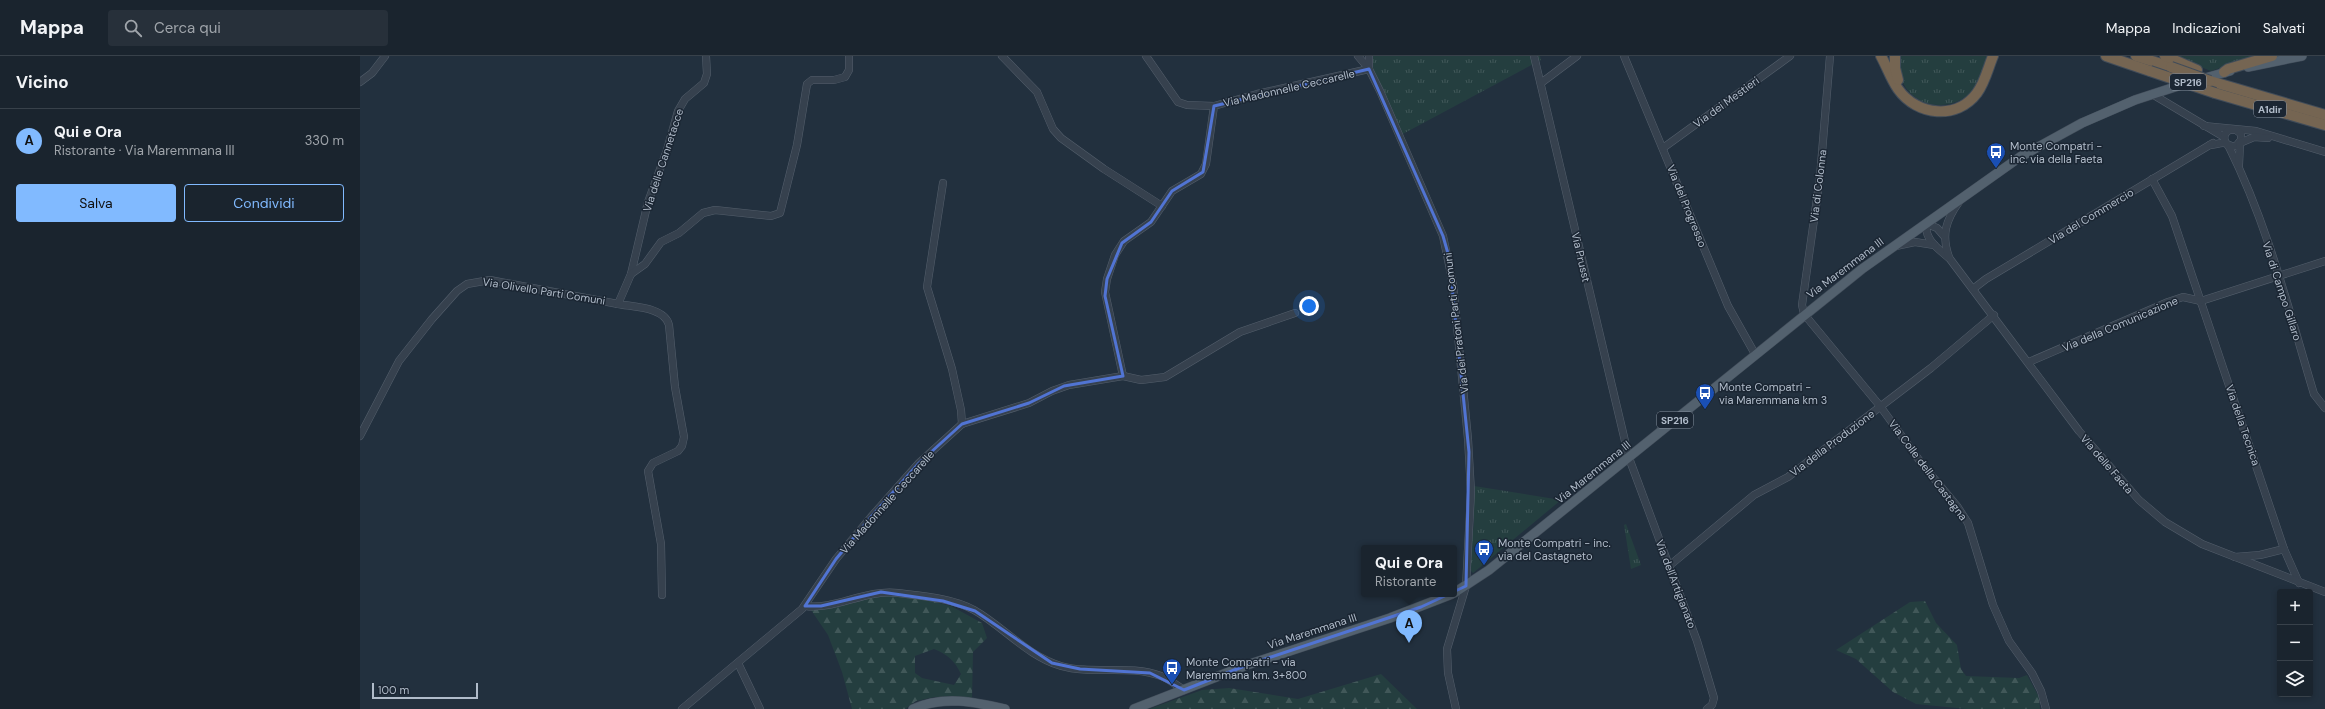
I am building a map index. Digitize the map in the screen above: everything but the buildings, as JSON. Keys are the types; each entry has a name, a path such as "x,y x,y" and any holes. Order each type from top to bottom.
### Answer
{"highway":[{"path":"1881,56 1896,85 1904,95 1918,105 1932,111 1944,112 1958,108 1970,100 1978,92 1993,56"},
{"path":"1895,56 1896,74 1904,95"},
{"name":"A1dir","path":"2106,56 2215,93 2325,125"},
{"name":"A1dir","path":"2136,56 2233,88 2325,115"},
{"path":"2165,56 2199,71 2210,80"},
{"path":"2224,72 2228,69 2272,56"}],"main road":[{"name":"Via Maremmana III","path":"1457,591 1466,586 1629,458 1804,315 1894,246 2020,157 2110,111 2152,94 2224,72 2302,56"},
{"name":"Via Maremmana III","path":"1134,709 1247,665 1397,616 1443,597"},
{"path":"913,709 932,703 948,701 976,703 1005,709"}],"street":[{"path":"360,82 372,73 385,56"},
{"name":"Via delle Cannetacce","path":"631,274 648,202 669,144 678,111 685,99 704,83 707,70 706,56"},
{"name":"Via Olivello Parti Comuni","path":"618,304 631,274 645,264 662,242 679,233 704,212 718,210 771,216 780,213 796,151 808,84 814,79 834,80 844,77 849,70 850,56"},
{"path":"1002,56 1037,92 1053,129 1061,138 1104,169 1162,206"},
{"path":"1146,56 1178,102 1190,105 1214,106"},
{"name":"Via dei Pratoni Parti Comuni","path":"1358,56 1369,69 1443,236 1449,257 1469,444 1470,530 1466,563 1466,586 1447,649 1448,673 1456,709"},
{"path":"1369,69 1370,56"},
{"name":"Via Prusst","path":"1534,56 1629,458"},
{"path":"1541,83 1577,56"},
{"name":"Via del Progresso","path":"1624,56 1728,306 1755,354"},
{"name":"Via dei Mestieri","path":"1663,148 1790,56"},
{"name":"Via di Colonna","path":"1804,315 1802,305 1820,178 1830,56"},
{"name":"Via Madonnelle Ceccarelle","path":"1123,376 1106,299 1106,282 1120,246 1126,239 1151,222 1172,190 1197,177 1205,169 1214,106 1257,94 1369,69"},
{"path":"2152,94 2204,126 2225,140 2232,147 2254,137 2277,138"},
{"path":"2204,126 2256,132 2325,152"},
{"path":"2225,140 2226,132 2232,129"},
{"path":"2232,129 2240,134 2240,143"},
{"name":"Via del Commercio","path":"1973,289 2152,179 2210,146 2225,140"},
{"name":"Via di Campo Gillaro","path":"2225,140 2241,171"},
{"name":"Via di Campo Gillaro","path":"2240,143 2239,162 2241,171 2278,276 2314,394 2325,408"},
{"path":"2152,179 2172,216 2201,301 2325,261"},
{"path":"942,183 927,288 952,369 961,410 962,424"},
{"path":"1944,236 1949,217 1960,200"},
{"path":"1927,224 1937,228 1944,236 1950,259 1934,245 1927,234 1927,224"},
{"path":"1894,246 1916,242 1934,245"},
{"name":"Via delle Faeta","path":"1950,259 1994,315 2079,431 2139,500 2165,522 2202,544 2231,557 2325,592"},
{"name":"Via Olivello Parti Comuni","path":"360,436 399,361 429,322 457,292 467,284 487,280 618,304 659,313 665,316 669,325 675,387 684,439 678,451 653,463 648,471 648,482 661,544 662,595"},
{"name":"Via della Comunicazione","path":"2029,362 2168,302 2184,297 2201,301"},
{"name":"Via della Tecnica","path":"2201,301 2284,548 2299,583"},
{"name":"Via Madonnelle Ceccarelle","path":"682,709 805,606 836,559 871,517 919,463 962,424 1029,403 1064,386 1123,376 1141,380 1165,377 1240,332 1295,313"},
{"name":"Via Colle della Castagna","path":"1804,315 1880,406 1922,464 1957,506 1968,523 1997,614 2009,641 2038,685 2046,709"},
{"name":"Via della Produzione","path":"1669,566 1754,495 1788,477 1931,368 1994,315"},
{"name":"Via dell'Artigianato","path":"1629,458 1697,640 1714,698 1712,705 1707,709"},
{"path":"2231,557 2260,555 2284,548"},
{"path":"805,606 820,606 866,594 881,592 943,600 975,611 1019,643 1052,663 1080,669 1150,673 1167,679 1184,690"},
{"path":"738,663 760,709"}],"highlighted area":[{"path":"1369,69 1443,236 1449,257 1469,452 1466,586 1421,607 1247,665 1184,690 1150,673 1080,669 1052,663 975,611 943,601 881,592 821,606 805,606 836,559 871,517 919,463 962,424 1029,403 1064,386 1123,376 1105,296 1107,279 1122,243 1151,222 1172,191 1203,172 1214,106"}],"green space":[{"path":"1369,56 1540,56 1541,60 1399,136 1369,69"},
{"path":"1899,56 1987,56 1979,80 1971,92 1954,103 1935,105 1925,103 1909,92 1903,83 1900,73"},
{"path":"2173,56 2257,56 2211,71"},
{"path":"1474,486 1561,500 1473,573 1469,569 1474,522"},
{"path":"1626,524 1641,565 1631,569 1624,525"},
{"path":"877,594 910,596 951,606 982,623 987,638 973,652 972,698 935,697 916,701 905,709 852,709 842,672 828,635 811,610","holes":["934,649 947,656 956,665 961,674 954,685 922,678 915,673 915,656"]},
{"path":"1925,601 1936,623 1957,645 1961,669 1966,676 2019,678 2027,675 2039,697 2040,709 1967,709 1916,704 1893,692 1856,659 1836,650 1910,602"},
{"path":"1381,674 1417,709 1149,709 1202,690 1229,688 1298,699"}],"place":[{"name":"Monte Compatri - inc. via della Faeta","path":"1996,169"},
{"name":"Monte Compatri - via Maremmana km 3","path":"1705,410"},
{"name":"Monte Compatri - inc. via del Castagneto","path":"1484,566"},
{"name":"Qui e Ora","path":"1409,643"},
{"name":"Monte Compatri - via Maremmana km. 3+800","path":"1172,685"}]}
